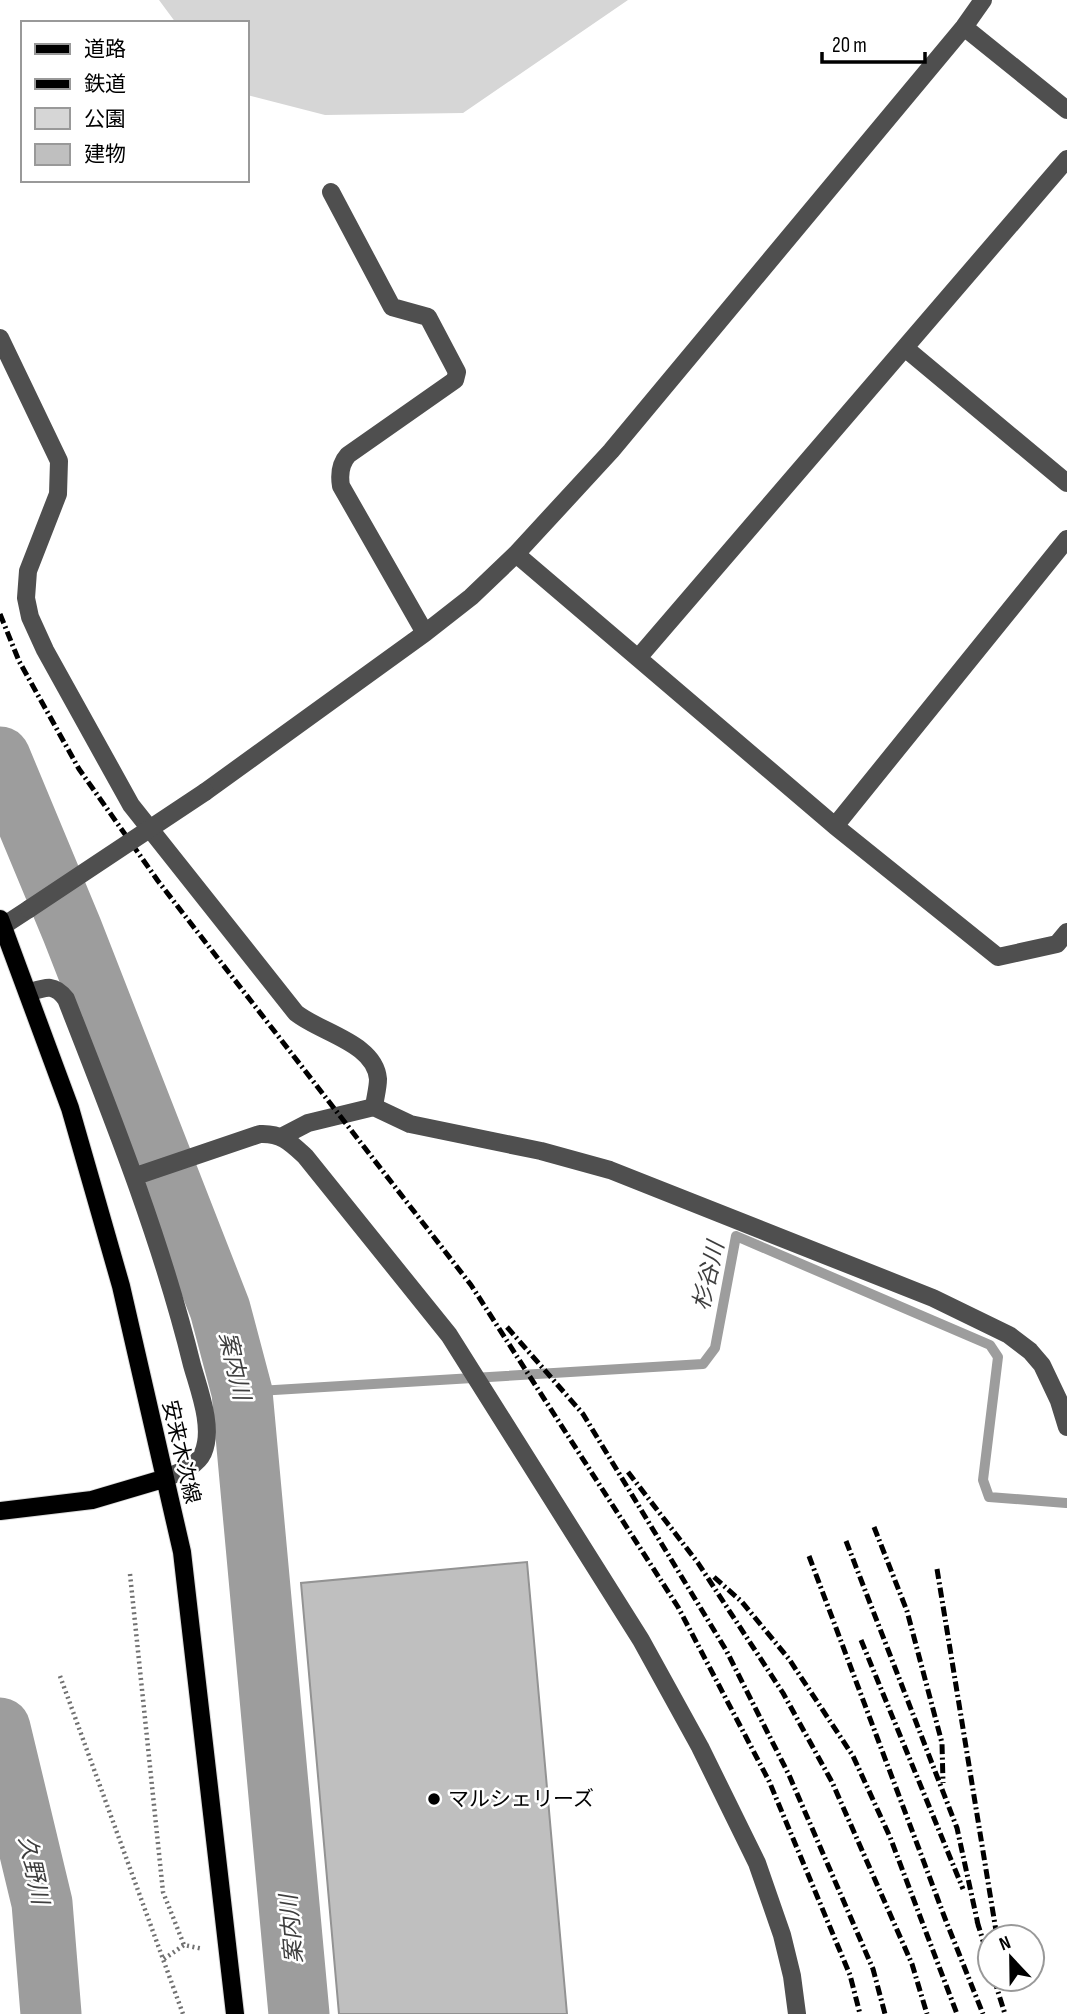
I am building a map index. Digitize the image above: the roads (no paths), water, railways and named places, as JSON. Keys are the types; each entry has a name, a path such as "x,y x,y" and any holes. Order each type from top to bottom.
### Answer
{"main road":[{"name":"安来木次線","path":"1,922 70,1108 121,1286 181,1552 235,2014"},
{"path":"0,1511 92,1500 163,1479"}],"street":[{"path":"1,922 29,909 205,792 425,634 471,597 516,554 611,451 964,27 983,0"},
{"path":"964,27 1067,110"},
{"path":"638,657 1067,159"},
{"path":"331,192 392,307 428,317 457,372 455,380 348,455 342,461 340,470 341,486 425,634"},
{"path":"0,338 59,461 58,494 27,571 26,584 30,617 45,650 131,805 296,1013 308,1023 363,1050 370,1058 376,1069 378,1082 374,1107"},
{"path":"905,348 1067,483"},
{"path":"835,826 1067,539"},
{"path":"516,554 835,826 998,957 1057,944 1067,932"},
{"path":"29,993 48,986 54,987 66,999 135,1176 181,1319 206,1428 203,1453 198,1461 163,1479"},
{"path":"283,1136 308,1123 374,1107 410,1124 541,1151 610,1170 933,1298 1009,1335 1030,1351 1051,1380 1067,1427"},
{"path":"135,1176 260,1134 283,1136 305,1156 449,1335 641,1640 700,1747 757,1863 782,1935 792,1976 797,2014"}],"waterway":[{"name":"案内川","path":"0,757 72,930 220,1309 242,1392 299,2014"},
{"name":"杉谷川","path":"242,1392 703,1364 715,1348 736,1236 990,1345 998,1357 983,1480 989,1497 1066,1503"},
{"name":"久野川","path":"0,1728 42,1903 51,2014"}],"railway":[{"path":"0,614 19,661 79,769 158,881 471,1285 678,1607 769,1781 850,1975 860,2014"},
{"path":"507,1327 583,1414 726,1650 789,1775 873,1969 885,2014"},
{"path":"628,1472 698,1563 783,1693 832,1782 912,1964 927,2014"},
{"path":"874,1527 907,1611 942,1743 943,1783"},
{"path":"846,1541 957,1828 978,1923"},
{"path":"809,1556 983,2014"},
{"path":"937,1569 995,1923"},
{"path":"714,1577 742,1602 789,1659 853,1756 890,1837 957,2014"},
{"path":"861,1640 963,1889"},
{"path":"998,1993 1005,2014"}],"place":[{"name":"マルシェリーズ","path":"434,1799"}]}
